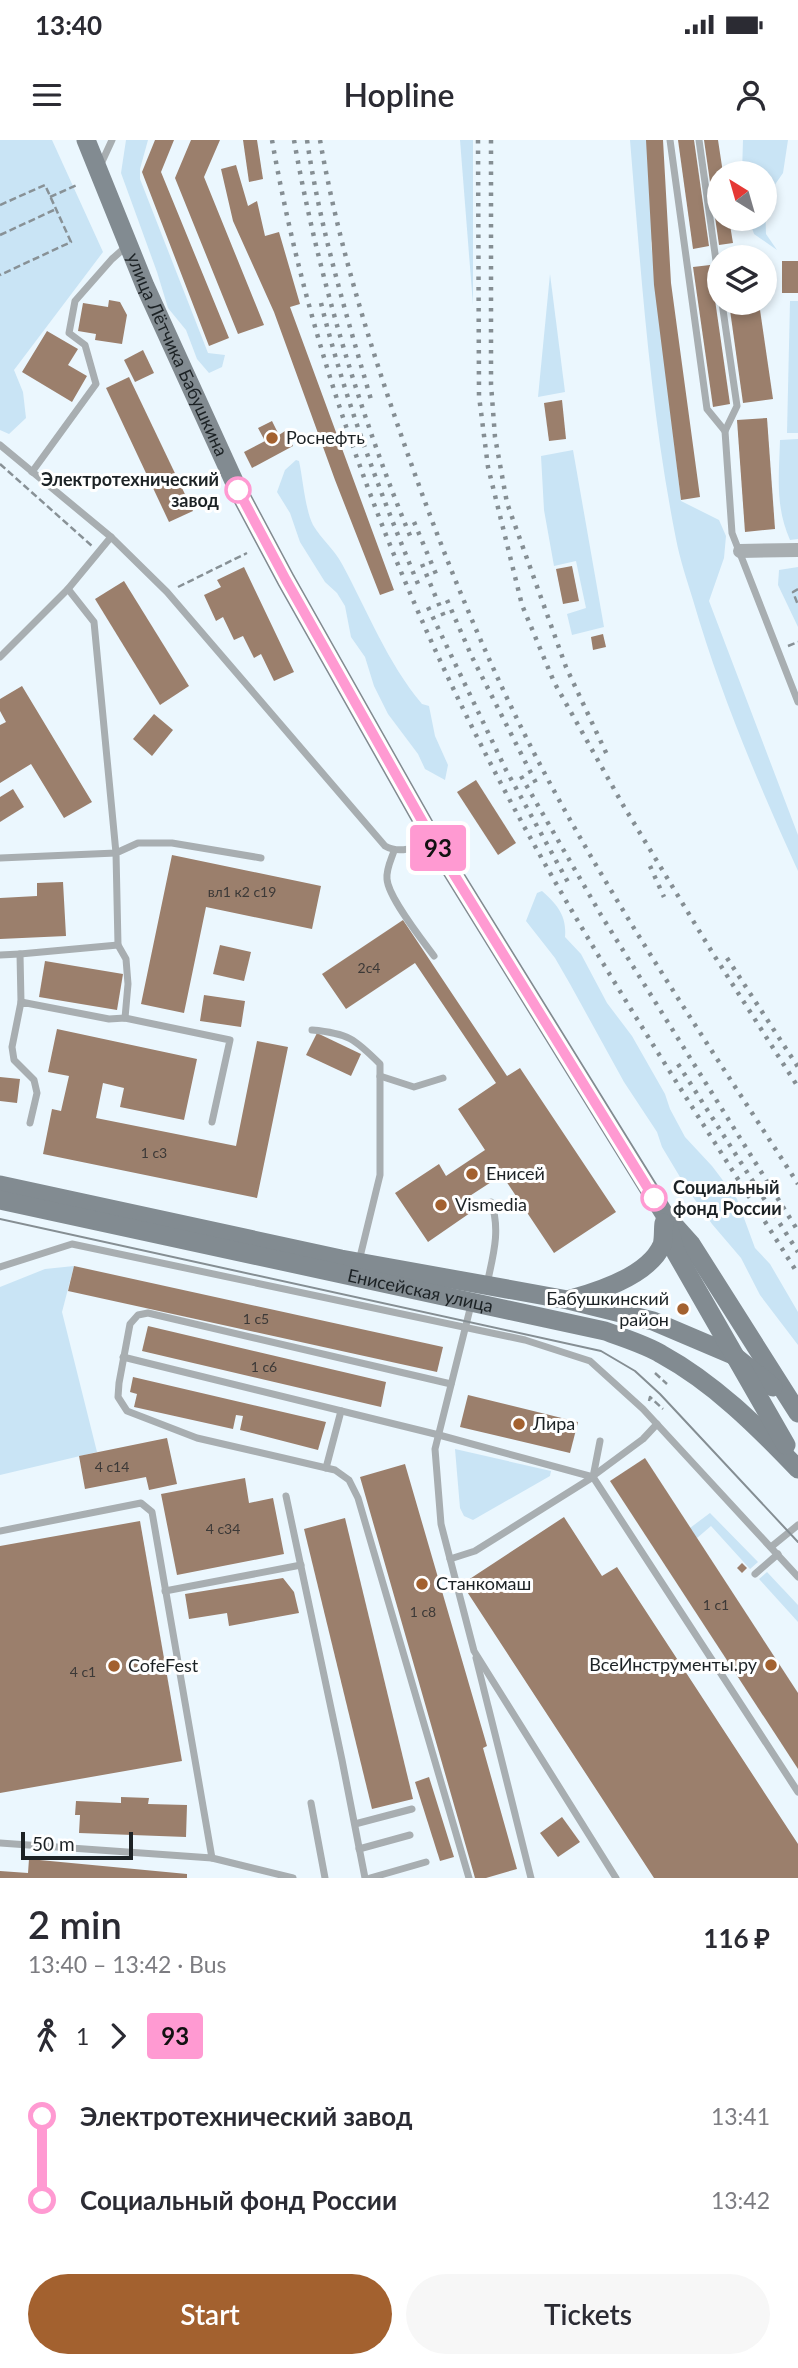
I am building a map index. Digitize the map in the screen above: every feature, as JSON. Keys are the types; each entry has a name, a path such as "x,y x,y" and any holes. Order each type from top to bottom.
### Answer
{"main road":[{"name":"улица Лётчика Бабушкина","path":"86,140 128,244 238,490 286,580 434,842 665,1214 691,1244 794,1407"},
{"name":"Енисейская улица","path":"0,1185 359,1262 568,1300 664,1325 733,1355 794,1407"},
{"name":"Енисейская улица","path":"0,1200 605,1331 659,1352 714,1389 757,1426 798,1467"},
{"name":"улица Лётчика Бабушкина","path":"665,1214 676,1252 798,1467"},
{"path":"568,1300 612,1287 650,1261 662,1244 665,1214"}],"street":[{"path":"740,551 798,550"}],"lane":[{"path":"98,170 112,140"},
{"path":"670,140 707,409 725,431"},
{"path":"699,140 714,245"},
{"path":"32,472 96,384 85,345 69,333 75,302 111,259 128,244"},
{"path":"724,315 737,406 725,431 733,533 798,702"},
{"path":"0,445 111,537 167,592 385,846 394,851 404,851 434,842"},
{"path":"0,657 68,589 111,537"},
{"path":"68,589 94,622 117,853 118,946 126,959 128,984 125,1018"},
{"path":"0,858 117,853 138,842 172,843 261,858"},
{"path":"394,851 386,881 396,902 434,956"},
{"path":"0,955 118,946"},
{"path":"20,954 21,1002 12,1047 15,1060 34,1080 37,1093 30,1123"},
{"path":"21,1002 109,1019 125,1018 230,1040 212,1122"},
{"path":"312,1030 339,1032 358,1042 380,1064 380,1175 359,1262"},
{"path":"380,1076 414,1087 443,1078"},
{"path":"486,1285 497,1234 491,1202"},
{"path":"0,1267 72,1244 525,1340 590,1361 657,1424 798,1577"},
{"path":"472,1302 435,1449 441,1524 531,1878"},
{"path":"451,1384 148,1313 138,1315 130,1324 118,1398 127,1411 197,1438 335,1470 349,1480 358,1499 469,1878"},
{"path":"123,1357 593,1476 798,1792"},
{"path":"326,1468 341,1411"},
{"path":"450,1559 475,1551 593,1476 643,1439 657,1424"},
{"path":"593,1476 600,1441"},
{"path":"286,1496 367,1878 426,1862"},
{"path":"0,1531 141,1503 152,1512 212,1858"},
{"path":"771,1547 798,1525"},
{"path":"755,1574 778,1554"},
{"path":"166,1591 301,1565"},
{"path":"474,1651 616,1878"},
{"path":"311,1803 325,1878"},
{"path":"355,1824 412,1809"},
{"path":"359,1849 410,1835"},
{"path":"0,1843 212,1858 293,1878"}],"path":[{"path":"0,205 45,185 71,242 0,275"},
{"path":"50,197 77,185"},
{"path":"0,235 56,209"},
{"path":"0,464 98,552"},
{"path":"167,592 247,553"},
{"path":"798,589 793,592 798,605"},
{"path":"655,1373 667,1384"}],"shaded area":[{"path":"0,140 52,140 103,252 14,370 23,392 26,418 9,434 0,430"},
{"path":"126,140 148,140 140,179 208,353 225,355 222,367 209,373 197,359 186,330 168,308 121,173"},
{"path":"460,140 473,140 473,305"},
{"path":"630,140 650,140 659,211 651,243 681,501 719,520 726,536 724,558 709,601 798,835 798,871 754,771 728,703 678,547 653,390"},
{"path":"743,140 788,140 783,173 777,182 777,161 742,161"},
{"path":"753,231 766,231 774,245 770,245"},
{"path":"550,274 565,392 538,397"},
{"path":"790,301 798,301 798,433 787,433"},
{"path":"798,439 798,539 790,540 780,503 780,440"},
{"path":"573,450 604,627 572,635 567,614 586,608 576,561 554,566 544,510 541,456"},
{"path":"296,460 299,461 313,525 339,559 398,671 422,704 429,706 435,736 448,765 445,780 425,769 418,754 388,714 374,686 365,657 351,637 345,606 337,593 325,582 300,542 290,513 277,492 285,470"},
{"path":"798,567 798,627 778,585 779,570"},
{"path":"542,891 560,911 565,937 581,954 607,1003 632,1036 665,1094 685,1137 737,1199 755,1248 770,1264 798,1312 798,1345 760,1295 741,1258 712,1224 686,1187 662,1147 657,1132 624,1082 555,958 526,921 537,893"},
{"path":"74,1266 62,1312 97,1452 0,1475 0,1287 45,1269"},
{"path":"455,1449 551,1471 550,1476 473,1520 464,1516 460,1508"},
{"path":"710,1513 758,1562 750,1569 711,1526 697,1538 690,1528"},
{"path":"767,1572 798,1605 798,1622 759,1579"}],"building":[{"path":"155,140 174,140 161,172 229,338 209,346 142,172"},
{"path":"191,140 220,140 204,177 264,325 238,334 175,178"},
{"path":"243,140 257,140 263,179 249,182"},
{"path":"646,140 663,140 671,283 700,497 681,500 654,285"},
{"path":"678,140 694,140 709,245 693,249"},
{"path":"704,140 718,140 721,161 707,161"},
{"path":"236,165 248,206 257,201 265,236 279,232 300,304 290,307 394,590 380,595 274,312 233,221 221,169"},
{"path":"717,231 731,231 733,243 719,245"},
{"path":"782,261 798,261 798,293 782,293"},
{"path":"707,265 707,315 717,315 730,404 713,407 693,267"},
{"path":"109,300 120,302 127,315 122,344 95,340 96,334 78,331 83,303 108,307"},
{"path":"731,315 761,315 773,399 743,403"},
{"path":"47,331 78,349 68,365 87,376 72,402 22,372"},
{"path":"143,350 154,373 135,382 124,360"},
{"path":"129,377 193,511 169,522 106,388"},
{"path":"562,400 566,439 549,441 544,403"},
{"path":"767,418 775,529 745,532 737,420"},
{"path":"272,421 279,435 285,431 293,446 252,468 244,452 265,441 258,428"},
{"path":"572,566 579,601 563,604 556,569"},
{"path":"244,567 294,672 274,681 261,654 254,658 243,636 234,640 223,617 216,621 204,595 221,587 217,580"},
{"path":"124,581 189,686 160,705 95,599"},
{"path":"603,634 606,647 593,650 591,637"},
{"path":"22,686 92,802 64,818 31,764 0,783 0,725 6,722 0,711 0,699"},
{"path":"154,714 173,730 152,756 133,739"},
{"path":"476,780 516,843 498,855 457,792"},
{"path":"13,789 24,807 0,822 0,797"},
{"path":"172,855 321,886 312,929 206,907 184,1013 141,1004"},
{"path":"63,882 66,936 0,939 0,898 37,896 37,883"},
{"path":"403,920 507,1076 520,1068 616,1212 554,1253 502,1175 462,1201 470,1213 428,1242 395,1193 439,1164 446,1176 485,1150 458,1109 496,1083 415,963 346,1009 322,974"},
{"path":"220,945 251,952 244,981 213,974"},
{"path":"45,961 123,974 117,1010 39,997"},
{"path":"204,995 245,1001 241,1027 200,1021"},
{"path":"57,1029 197,1059 184,1120 120,1107 124,1088 103,1083 96,1118 236,1146 257,1041 288,1047 257,1198 43,1154 52,1109 61,1111 69,1076 48,1072"},
{"path":"317,1033 361,1054 351,1076 306,1055"},
{"path":"0,1077 20,1079 17,1103 0,1101"},
{"path":"74,1266 443,1347 437,1372 68,1291"},
{"path":"148,1326 386,1382 381,1407 142,1351"},
{"path":"133,1377 326,1422 318,1450 240,1430 243,1416 236,1415 233,1429 134,1407 137,1394 130,1392"},
{"name":"Лира","path":"468,1395 578,1422 570,1453 460,1427"},
{"path":"167,1438 177,1484 149,1490 146,1477 85,1489 79,1456"},
{"path":"645,1458 798,1693 798,1769 610,1481"},
{"path":"405,1464 487,1746 483,1748 517,1869 486,1878 475,1878 360,1477"},
{"path":"245,1478 249,1503 273,1498 284,1554 177,1575 161,1494"},
{"path":"564,1517 602,1576 617,1567 798,1844 798,1878 654,1878 462,1584"},
{"path":"345,1518 413,1799 372,1809 304,1529"},
{"path":"140,1521 182,1761 0,1793 0,1546"},
{"path":"742,1563 747,1568 742,1573 737,1568"},
{"path":"283,1578 294,1592 299,1613 229,1626 227,1613 189,1619 185,1594"},
{"path":"429,1777 454,1857 440,1861 415,1782"},
{"path":"121,1797 149,1798 148,1804 187,1805 186,1837 79,1833 80,1815 75,1815 76,1801 121,1803"},
{"path":"562,1817 580,1842 558,1857 540,1833"},
{"path":"29,1859 187,1874 187,1878 0,1878 0,1871 28,1873"}],"tram line":[{"path":"0,1219 601,1351 635,1371 660,1394 798,1542"}],"railway":[{"path":"272,140 309,305 333,386 360,467 423,624 497,776 568,903 643,1028 798,1274"},
{"path":"294,140 315,240 342,342 374,443 411,538"},
{"path":"307,140 327,240 372,403"},
{"path":"320,140 344,249 386,391 443,550 495,673 534,753 595,863 798,1184"},
{"path":"478,140 479,396 488,467 522,605 554,682 623,805 798,1087"},
{"path":"491,140 491,384 495,437 507,503 566,667 609,759"},
{"path":"321,303 364,446 418,584"},
{"path":"414,522 436,574"},
{"path":"422,564 445,619"},
{"path":"447,600 472,657 537,785"},
{"path":"428,607 506,770 569,884"},
{"path":"521,776 601,915 798,1231"},
{"path":"650,866 664,897"},
{"path":"727,958 798,1067"},
{"path":"678,1064 798,1252"}],"bus line":[{"name":"93","path":"238,490 434,842 654,1198"}],"place":[{"name":"Роснефть","path":"272,438"},
{"name":"Электротехнический завод","path":"238,490"},
{"name":"Енисей","path":"472,1174"},
{"name":"Социальный фонд России","path":"654,1198"},
{"name":"Vismedia","path":"441,1205"},
{"name":"Бабушкинский район","path":"683,1309"},
{"name":"Лира","path":"519,1424"},
{"name":"Станкомаш","path":"422,1584"},
{"name":"ВсеИнструменты.ру","path":"771,1665"},
{"name":"CofeFest","path":"114,1666"}]}
